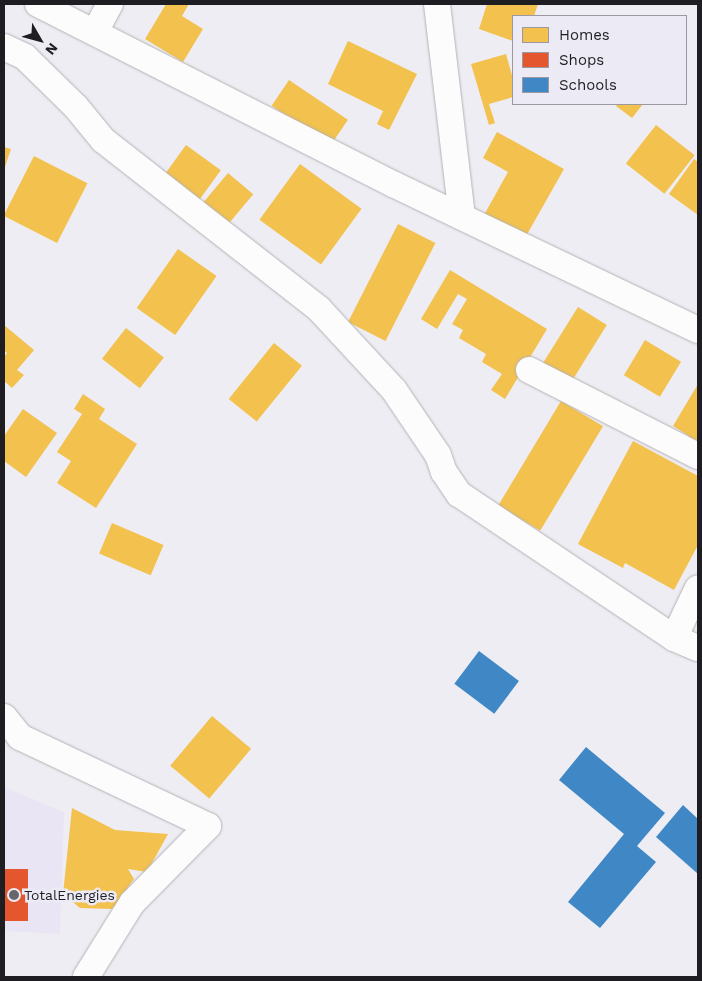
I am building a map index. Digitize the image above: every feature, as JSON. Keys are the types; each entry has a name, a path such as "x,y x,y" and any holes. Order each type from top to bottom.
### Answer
{"street":[{"path":"38,4 462,217 698,330"},
{"path":"95,32 110,4"},
{"path":"437,4 462,217"},
{"path":"4,47 25,57 76,107 103,140 319,308 394,390 438,455 444,472 459,494 674,638 698,648"},
{"path":"529,370 698,456"},
{"path":"674,638 698,588"},
{"path":"4,717 20,737 208,826 132,904 86,977"}],"shaded area":[{"path":"4,787 64,812 60,934 4,931"}],"building: Homes":[{"path":"166,4 189,4 182,16 203,29 183,62 145,39"},
{"path":"487,4 538,4 534,15 512,15 512,41 479,29"},
{"path":"348,41 417,74 389,130 377,124 383,111 328,84"},
{"path":"506,54 512,75 512,97 489,104 495,123 489,125 471,64"},
{"path":"289,80 348,120 331,145 272,106"},
{"path":"617,105 642,105 632,118"},
{"path":"656,125 695,155 664,194 626,164"},
{"path":"497,132 564,169 525,238 484,215 508,172 483,158"},
{"path":"186,145 221,170 194,207 160,181"},
{"path":"4,147 11,149 4,170"},
{"path":"34,156 87,183 57,243 4,216"},
{"path":"694,159 698,162 698,215 669,194"},
{"path":"300,164 361,209 321,264 259,220"},
{"path":"228,173 253,194 224,229 198,208"},
{"path":"398,224 435,243 385,341 348,322"},
{"path":"178,249 217,276 175,335 137,308"},
{"path":"450,270 547,329 505,399 491,390 502,374 482,362 486,354 459,338 463,330 452,324 467,299 458,294 437,329 421,319"},
{"path":"578,307 607,325 572,381 543,363"},
{"path":"4,325 34,350 17,370 24,375 12,388 4,381 4,357 7,353 4,350"},
{"path":"126,328 164,358 140,388 102,359"},
{"path":"645,340 681,362 660,397 624,375"},
{"path":"274,343 302,366 257,422 229,399"},
{"path":"698,384 698,449 686,441 689,436 673,426"},
{"path":"83,394 105,409 99,419 137,444 96,508 57,483 71,461 57,452 82,414 74,409"},
{"path":"561,401 603,426 540,531 498,506"},
{"path":"23,409 57,433 26,477 4,461 4,436"},
{"path":"633,441 698,476 698,545 674,590 625,563 623,568 578,544"},
{"path":"112,523 164,545 151,575 99,553"},
{"path":"212,716 251,749 209,799 170,766"},
{"path":"72,808 115,830 168,834 147,872 128,869 134,879 112,909 80,908 63,894"}],"building: Shops":[{"path":"4,869 28,869 28,921 4,921"}],"building: Schools":[{"path":"479,651 519,681 494,714 454,684"},
{"path":"586,747 665,813 637,846 656,862 600,928 568,902 624,834 559,780"},
{"path":"683,805 698,819 698,874 656,837"}],"place":[{"name":"TotalEnergies","path":"14,895"}]}
